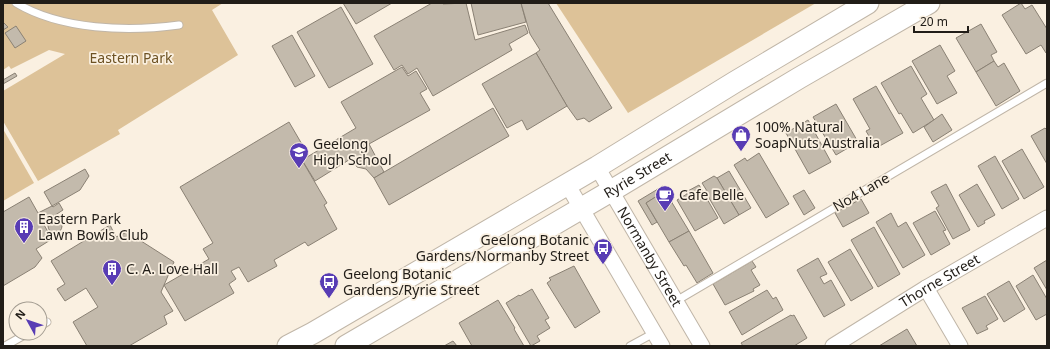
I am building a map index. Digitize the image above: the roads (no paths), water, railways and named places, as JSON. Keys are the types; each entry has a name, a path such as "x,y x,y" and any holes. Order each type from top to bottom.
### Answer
{"main road":[{"name":"Ryrie Street","path":"288,346 317,340 567,184 868,3"},
{"name":"Ryrie Street","path":"346,346 612,192 799,78 929,3"}],"street":[{"name":"Normanby Street","path":"597,167 702,346"},
{"path":"567,184 662,346"},
{"name":"Thorne Street","path":"833,346 926,288 1047,218"},
{"path":"926,288 960,346"}],"lane":[{"path":"16,3 40,15 86,26 138,29 179,25"},
{"name":"No4 Lane","path":"676,301 1047,83"},
{"path":"630,346 654,332"},
{"path":"5,346 14,341"}],"place":[{"name":"100% Natural SoapNuts Australia","path":"741,152"},
{"name":"Geelong High School","path":"299,169"},
{"name":"Cafe Belle","path":"665,212"},
{"name":"Eastern Park Lawn Bowls Club","path":"24,244"},
{"name":"Geelong Botanic Gardens/Normanby Street","path":"603,265"},
{"name":"C. A. Love Hall","path":"112,286"},
{"name":"Geelong Botanic Gardens/Ryrie Street","path":"329,299"}],"park label":[{"name":"Eastern Park","path":"131,58"}]}
